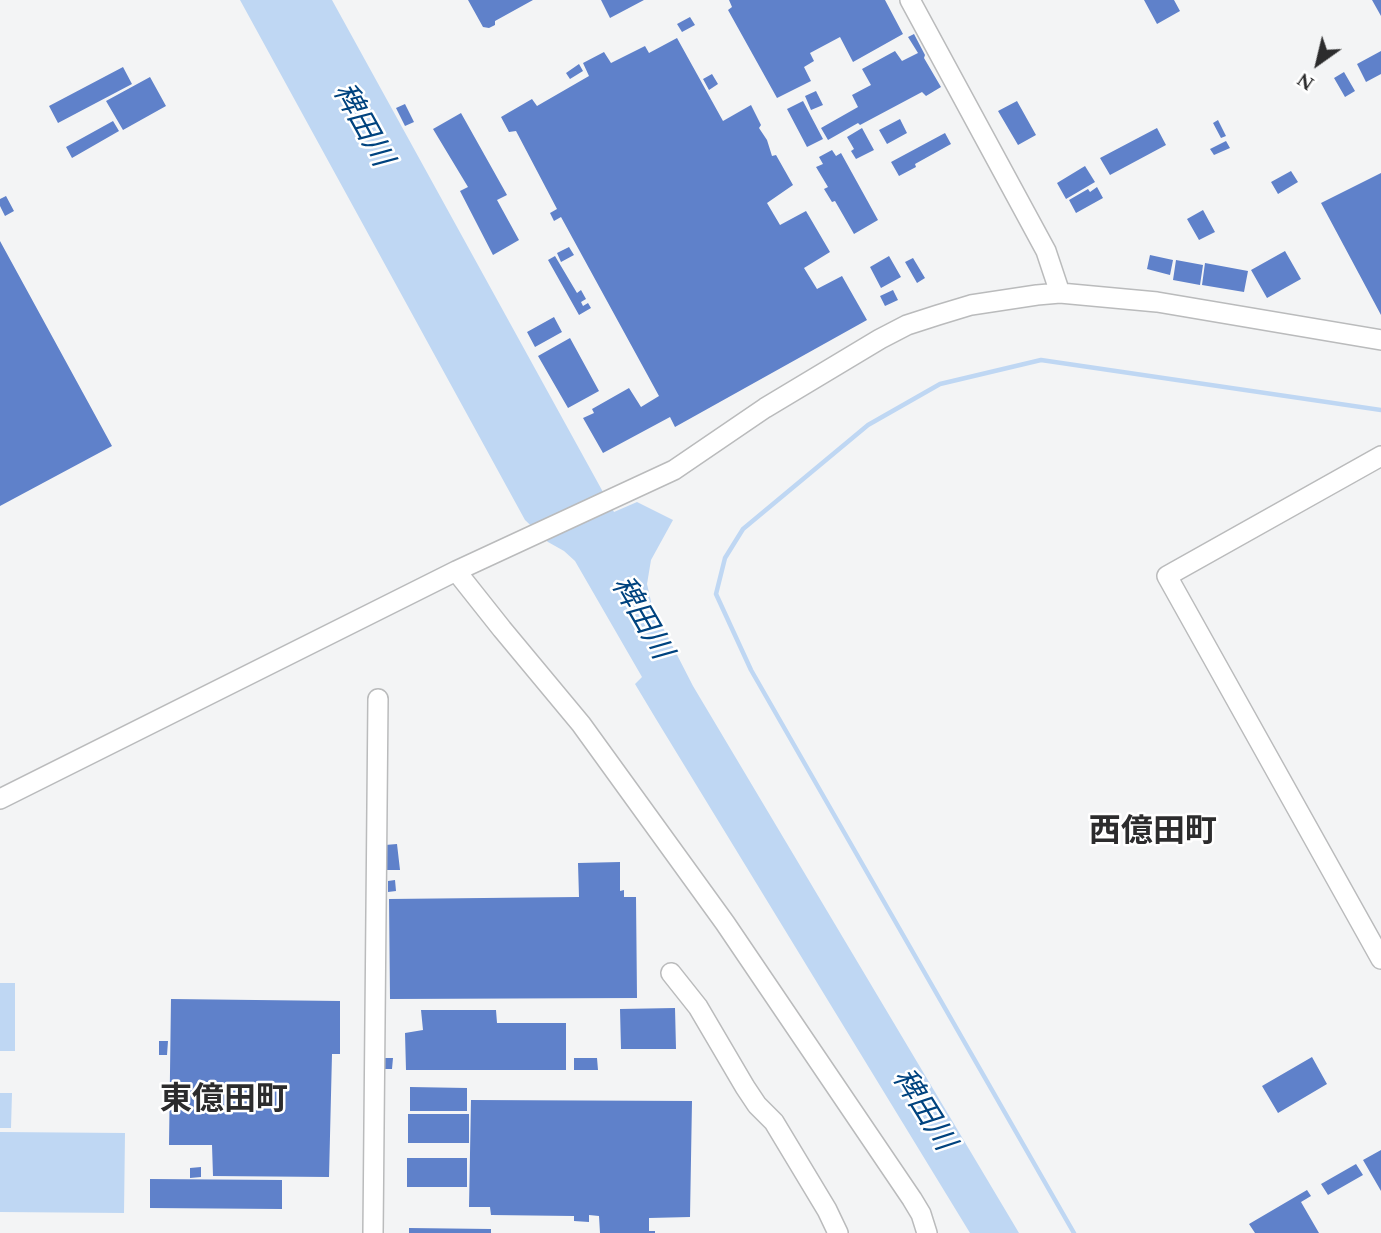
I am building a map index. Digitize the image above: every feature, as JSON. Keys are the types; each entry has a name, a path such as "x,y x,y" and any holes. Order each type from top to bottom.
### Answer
{"street":[{"path":"910,0 1046,251 1060,293"},
{"path":"0,799 456,571 674,470 765,408 907,325 971,305 1060,293 1157,302 1381,340"},
{"path":"1381,456 1167,576 1381,959"},
{"path":"456,571 581,724 725,923 912,1199 921,1214 927,1233"},
{"path":"373,1233 378,699"},
{"path":"671,973 698,1007 757,1105 774,1122 838,1233"},
{"path":"912,1199 931,1209"}],"water":[{"name":"稗田川","path":"240,0 332,0 614,512 637,502 673,520 651,560 647,584 652,606 693,686 1019,1233 970,1233 635,684 642,677 575,561 548,542 525,520"},
{"path":"0,983 15,983 15,1051 0,1051"},
{"path":"0,1093 12,1093 11,1128 0,1128"},
{"path":"0,1132 125,1133 124,1213 0,1212"}],"building":[{"path":"468,0 533,0 495,21 495,25 489,28 483,27"},
{"path":"601,0 644,0 610,18"},
{"path":"729,0 885,0 903,34 853,62 840,37 810,53 814,61 804,67 811,81 777,98 728,10 732,7"},
{"path":"1144,0 1174,0 1180,11 1157,24"},
{"path":"1372,0 1381,0 1381,16"},
{"path":"690,17 695,25 682,32 677,24"},
{"path":"914,34 941,87 926,96 922,92 828,140 821,128 858,107 852,95 871,85 862,69 895,51 902,61 918,53 908,37"},
{"path":"677,38 723,121 751,105 772,156 776,155 793,185 767,203 780,225 806,211 830,252 804,268 817,289 842,276 867,320 675,427 670,417 603,453 583,418 594,413 592,409 629,388 641,407 659,396 561,217 554,221 550,213 557,209 516,131 509,132 501,117 532,99 537,106 589,76 583,63 604,52 611,63 645,46 649,53"},
{"path":"1381,51 1381,74 1366,82 1357,64"},
{"path":"579,64 583,71 570,79 566,73"},
{"path":"123,67 132,84 58,123 49,106"},
{"path":"1344,72 1355,91 1345,97 1334,78"},
{"path":"712,74 718,84 709,90 703,79"},
{"path":"150,77 166,106 123,130 106,101"},
{"path":"816,91 823,105 811,110 805,96"},
{"path":"803,101 823,139 807,147 787,109"},
{"path":"1017,101 1036,135 1018,145 998,111"},
{"path":"405,104 414,122 405,126 396,108"},
{"path":"461,113 507,195 497,200 519,240 493,255 460,191 468,187 433,129"},
{"path":"900,119 907,133 887,144 879,130"},
{"path":"1218,120 1226,136 1221,138 1213,123"},
{"path":"113,121 119,131 72,158 66,147"},
{"path":"862,128 874,150 856,159 847,137"},
{"path":"1157,128 1166,145 1110,175 1100,158"},
{"path":"945,133 951,144 899,176 891,162"},
{"path":"1226,141 1230,148 1214,155 1210,149"},
{"path":"832,150 836,156 841,153 878,220 854,234 835,201 832,202 824,189 828,187 816,167 823,164 819,157"},
{"path":"1085,166 1095,182 1066,199 1057,183"},
{"path":"1291,171 1298,182 1278,194 1271,182"},
{"path":"1381,173 1381,315 1321,203"},
{"path":"1097,187 1103,198 1076,213 1069,200"},
{"path":"6,196 14,211 5,216 0,199"},
{"path":"1203,210 1215,232 1199,240 1187,219"},
{"path":"0,241 112,446 0,506"},
{"path":"569,247 574,255 561,262 557,253"},
{"path":"1285,251 1301,279 1267,298 1251,270"},
{"path":"1150,255 1173,260 1170,275 1147,269"},
{"path":"555,256 577,293 581,290 586,299 581,302 583,306 588,303 591,308 579,315 548,260"},
{"path":"889,256 901,277 881,288 870,267"},
{"path":"913,258 925,278 917,283 905,262"},
{"path":"1176,260 1203,265 1200,285 1173,280"},
{"path":"1205,263 1248,271 1244,292 1202,285"},
{"path":"893,290 898,300 885,306 880,296"},
{"path":"554,317 562,332 535,347 527,332"},
{"path":"570,338 599,391 568,408 538,356"},
{"path":"397,844 400,870 385,870 385,845"},
{"path":"620,862 620,891 624,890 624,897 636,897 637,998 390,999 389,899 579,897 578,863"},
{"path":"395,880 396,891 388,892 388,881"},
{"path":"171,999 340,1001 340,1054 332,1054 329,1177 213,1176 212,1145 169,1145"},
{"path":"675,1008 676,1049 621,1049 620,1009"},
{"path":"421,1010 496,1010 497,1023 566,1023 566,1070 406,1070 405,1033 423,1030"},
{"path":"159,1041 168,1041 167,1055 159,1055"},
{"path":"1312,1057 1327,1084 1278,1113 1262,1086"},
{"path":"385,1058 393,1058 392,1069 385,1069"},
{"path":"574,1058 597,1058 598,1070 574,1070"},
{"path":"410,1087 467,1088 467,1111 410,1111"},
{"path":"471,1100 692,1101 690,1217 649,1218 649,1231 655,1233 600,1233 599,1216 589,1215 589,1222 574,1221 574,1216 491,1215 490,1207 469,1207"},
{"path":"408,1114 469,1114 469,1143 408,1143"},
{"path":"1381,1150 1381,1191 1363,1160"},
{"path":"407,1158 467,1158 467,1187 407,1187"},
{"path":"1356,1164 1363,1175 1328,1195 1321,1184"},
{"path":"201,1167 201,1177 190,1178 190,1168"},
{"path":"150,1179 282,1180 282,1209 150,1208"},
{"path":"1307,1190 1311,1196 1301,1202 1319,1233 1255,1233 1249,1224"},
{"path":"409,1228 491,1229 491,1233 409,1233"}],"waterway":[{"path":"1074,1233 751,670 716,594 725,558 743,529 868,425 940,384 1041,360 1381,410"}],"district":[{"name":"西億田町","path":"1153,835"},
{"name":"東億田町","path":"224,1103"}]}
